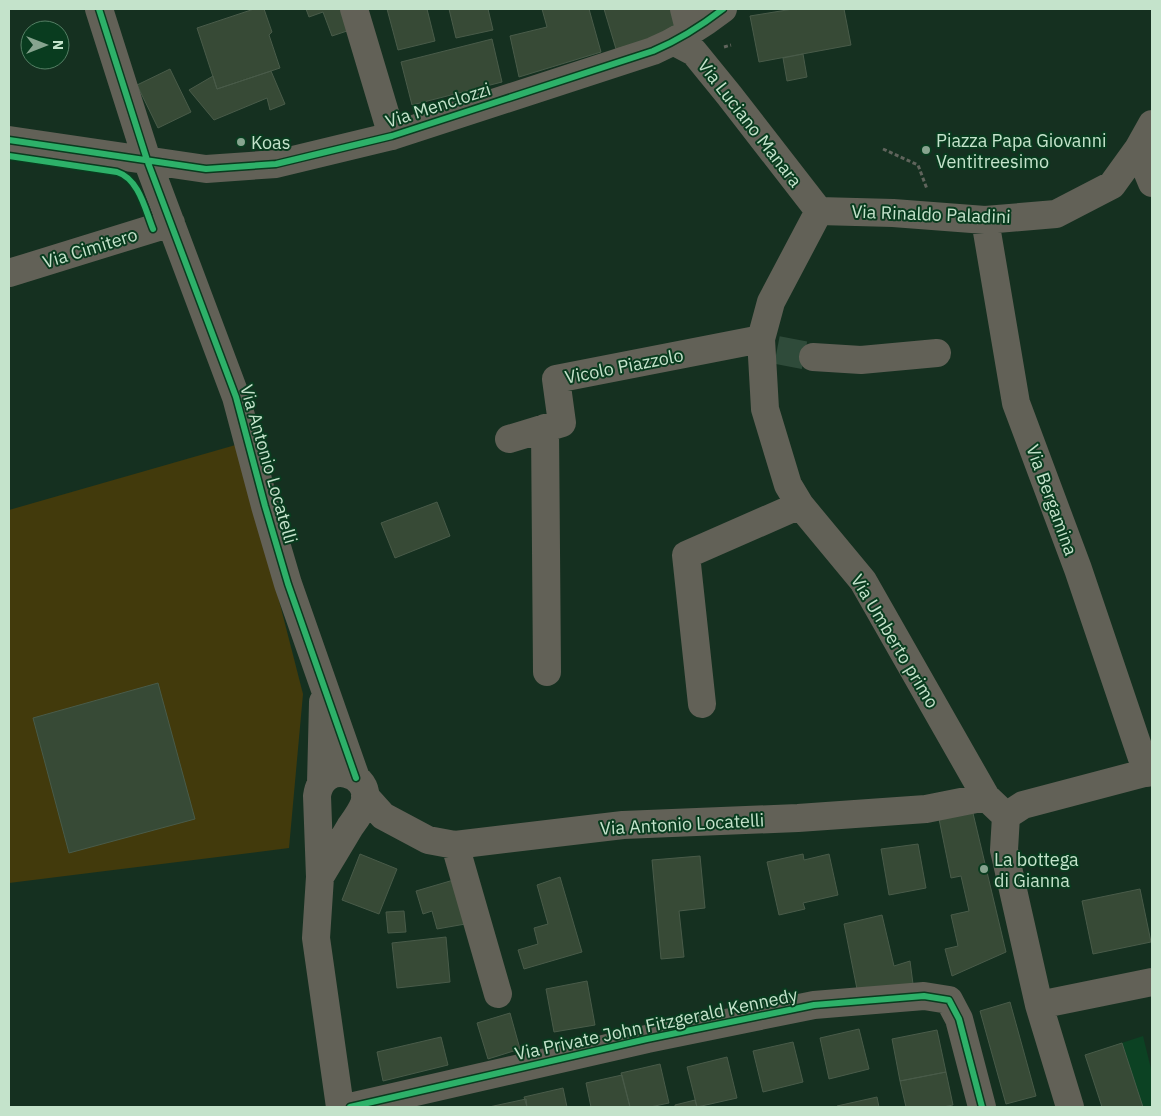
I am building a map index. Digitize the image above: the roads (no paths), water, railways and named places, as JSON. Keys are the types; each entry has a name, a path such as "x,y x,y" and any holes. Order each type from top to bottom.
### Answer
{"street":[{"name":"Via Antonio Locatelli","path":"99,9 147,160 236,397 264,506 359,797 384,816 428,840 455,845 623,825 798,818 926,809 986,797"},
{"path":"354,9 392,136"},
{"name":"Via Menclozzi","path":"9,140 206,169 276,164 392,136 653,51 683,28 723,9"},
{"name":"Via Luciano Manara","path":"683,28 694,52 819,212"},
{"name":"Via Rinaldo Paladini","path":"819,212 892,213 985,220 1056,214 1112,185 1138,149 1152,124"},
{"path":"1138,149 1152,183"},
{"name":"Via Umberto primo","path":"819,212 771,302 766,346 765,409 788,485 800,505 863,581 986,797"},
{"name":"Via Bergamina","path":"985,220 1016,403 1078,569 1150,772"},
{"name":"Via Cimitero","path":"9,273 171,223"},
{"name":"Vicolo Piazzolo","path":"509,439 562,423 556,379 766,346"},
{"path":"813,357 861,360 937,353"},
{"path":"545,428 547,672"},
{"path":"702,704 686,555 800,505"},
{"name":"Via Antonio Locatelli","path":"324,686 321,784 318,796 320,877 316,938 340,1107"},
{"path":"1006,816 1023,805 1150,772"},
{"path":"320,877 359,797 349,774 333,774 321,784"},
{"path":"986,797 1006,816 1004,850 1039,1006 1070,1107"},
{"path":"455,845 498,994"},
{"path":"1039,1006 1152,982"},
{"name":"Via Private John Fitzgerald Kennedy","path":"350,1107 747,1018 814,1005 924,996 949,1000 958,1019 982,1107"}],"tunnel":[{"path":"777,350 813,357"}],"place":[{"name":"Koas","path":"241,142"},
{"name":"Piazza Papa Giovanni Ventitreesimo","path":"926,150"},
{"name":"La bottega di Gianna","path":"984,869"}]}
